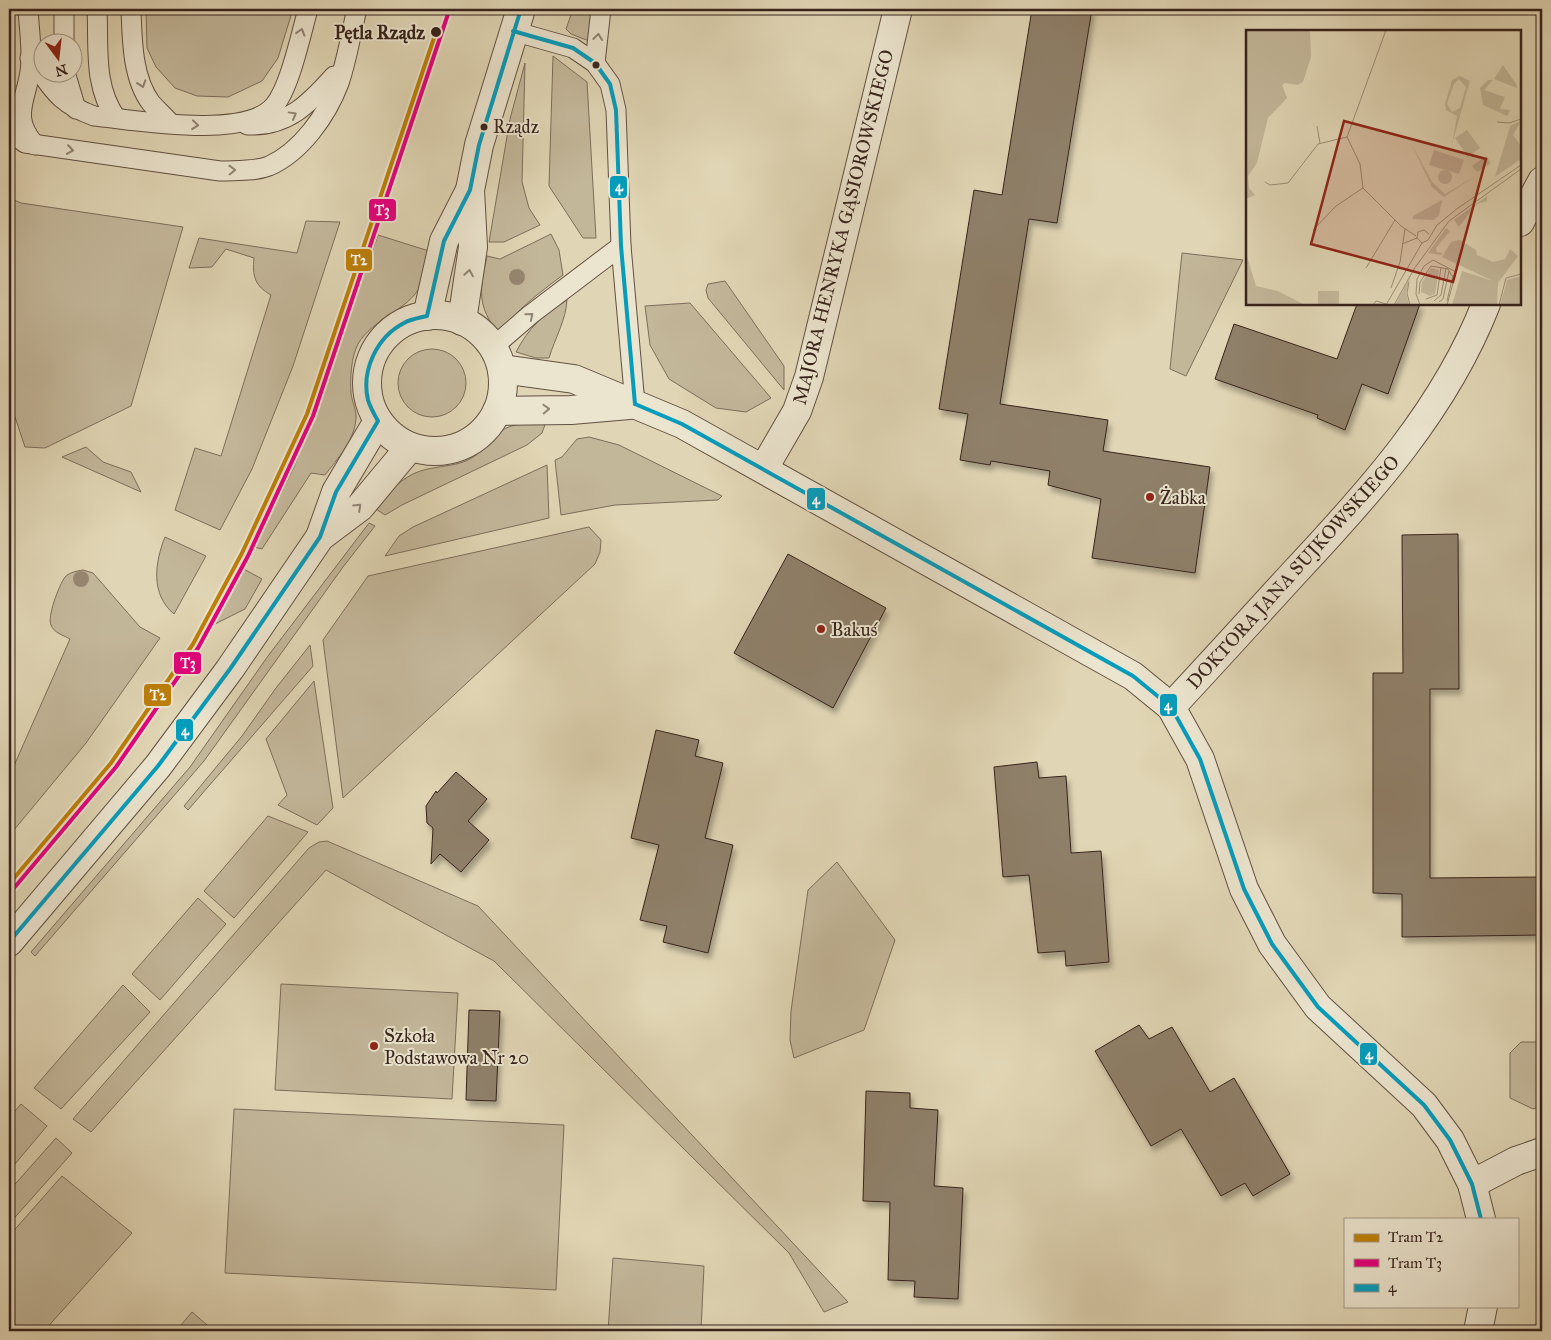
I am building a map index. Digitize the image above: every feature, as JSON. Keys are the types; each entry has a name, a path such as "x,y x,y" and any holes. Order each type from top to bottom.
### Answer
{"street":[{"name":"MAJORA HENRYKA GĄSIOROWSKIEGO","path":"764,468 797,411 809,377 898,9"},
{"path":"462,321 473,247 470,190 479,144 517,20"},
{"path":"1521,220 1542,181"},
{"path":"427,316 444,240 470,190"},
{"name":"DOKTORA JANA SUJKOWSKIEGO","path":"1171,707 1362,500 1401,453 1455,370 1486,305"},
{"path":"427,316 445,316 462,321 484,336 497,358 503,391 497,411 482,432 461,447 436,452 410,447 392,437 378,421 368,400 367,377 373,355 386,335 405,322 427,316"},
{"path":"497,358 574,379 682,424 764,468 1133,676 1171,707 1200,759 1244,889 1272,944 1318,1007 1424,1105 1450,1140 1472,1184 1481,1218"},
{"path":"497,411 571,410 635,404"},
{"path":"9,942 158,766 230,669 320,537 336,492 378,421"},
{"path":"320,537 360,507 410,447"},
{"path":"1472,1184 1516,1161 1542,1152"},
{"path":"1478,1331 1483,1308"}],"lane":[{"path":"28,9 30,70 20,115 28,136 35,145"},
{"path":"64,9 64,32"},
{"path":"97,9 99,76 104,99 116,118"},
{"path":"131,9 132,36 138,71 144,91 151,103 170,123"},
{"path":"30,58 59,98 76,109 94,116 212,127 249,120 273,106 285,85 308,9"},
{"path":"9,131 25,143 35,145 220,171 252,170 269,166 305,139 322,115 339,83 357,9"},
{"path":"596,63 602,9"},
{"path":"517,20 573,48 596,63 610,84 616,110 621,246 635,404"},
{"path":"228,124 261,126 280,122 298,113 342,67"},
{"path":"68,82 76,109"},
{"path":"497,358 530,315 621,246"}],"shaded area":[{"path":"146,9 293,9 278,58 262,81 228,97 197,96 175,88 156,67 147,48"},
{"path":"573,9 593,9 589,41 571,34 566,29"},
{"path":"553,56 587,82 596,238 583,238 549,186"},
{"path":"525,63 522,182 529,208 540,225 504,242 489,242 510,119"},
{"path":"9,198 21,203 183,227 131,406 45,448 25,447 9,399"},
{"path":"306,221 340,222 293,366 252,469 220,530 175,510 195,448 221,456 271,295 261,288 256,280 254,275 254,258 226,249 212,267 189,268 199,238 297,253"},
{"path":"551,234 559,250 563,275 521,309 499,334 483,306 482,288 487,256 500,259"},
{"path":"378,235 429,251 423,281 408,302 372,327 358,344 352,362 351,381 351,393 356,419 355,427 345,449 325,475 311,473 262,549 254,547 294,467"},
{"path":"1182,253 1243,260 1186,376 1170,369"},
{"path":"725,281 784,366 784,390 708,298 706,290 708,284"},
{"path":"567,300 562,322 549,358 536,358 516,352 526,335 537,322"},
{"path":"690,303 771,398 746,412 716,408 669,379 650,345 645,306"},
{"path":"425,349 439,349 451,354 461,364 466,376 466,390 461,402 451,412 439,417 425,417 413,412 403,402 398,390 398,376 403,364 413,354"},
{"path":"546,422 542,433 527,445 385,515 376,509 388,494 407,477 423,470 466,461 511,426"},
{"path":"589,437 619,445 722,496 718,500 615,505 561,515 555,460 562,457 577,439"},
{"path":"86,447 103,462 131,472 141,492 62,457"},
{"path":"547,465 549,518 385,556 399,536 413,527"},
{"path":"369,523 375,526 343,567 204,761 35,956 31,952 190,767 268,656"},
{"path":"589,527 601,540 600,552 595,564 343,798 323,640 368,576"},
{"path":"165,537 206,556 174,614 166,606 158,587 157,567"},
{"path":"240,567 262,579 245,609 207,628"},
{"path":"83,570 93,573 140,627 160,638 86,743 9,836 9,777 70,639 52,628 50,621 52,608 65,577 71,573"},
{"path":"310,645 313,666 188,810 184,806 242,736"},
{"path":"314,681 333,808 317,825 278,805 287,795 266,739"},
{"path":"268,816 308,832 234,918 204,891"},
{"path":"327,841 478,906 848,1302 824,1312 789,1253 494,961 326,870 91,1132 73,1119 309,848 319,842"},
{"path":"837,862 895,940 864,1030 794,1058 790,1040 791,1011 808,890"},
{"path":"198,898 226,924 160,1000 132,974"},
{"path":"281,984 458,993 452,1099 275,1090"},
{"path":"123,985 150,1012 61,1109 34,1088"},
{"path":"1521,1042 1542,1042 1542,1106 1533,1109 1510,1098 1510,1053"},
{"path":"21,1104 47,1126 9,1171 9,1118"},
{"path":"234,1109 564,1125 556,1290 225,1273"},
{"path":"56,1138 72,1153 9,1224 9,1191"},
{"path":"62,1176 132,1233 44,1331 9,1331 9,1236"},
{"path":"613,1258 704,1266 701,1331 608,1331"},
{"path":"192,1312 214,1331 176,1331"}],"building":[{"path":"1032,9 1092,9 1057,223 1029,219 1000,404 1108,420 1103,451 1210,467 1195,573 1092,558 1101,499 1048,485 1050,471 991,461 990,465 960,460 968,414 939,409 974,190 1002,195"},
{"path":"1357,305 1420,305 1388,394 1362,384 1345,430 1317,418 1318,415 1215,379 1234,324 1337,359"},
{"path":"1458,534 1459,689 1430,689 1430,878 1542,877 1542,935 1402,937 1402,894 1373,893 1373,673 1403,673 1402,535"},
{"path":"788,554 886,608 833,708 734,653"},
{"path":"656,730 699,740 695,756 723,763 705,838 733,845 708,953 663,942 667,926 640,920 659,845 631,838"},
{"path":"1037,762 1039,778 1066,776 1071,853 1101,851 1109,962 1066,966 1065,951 1038,953 1029,875 1003,877 994,767"},
{"path":"456,772 487,799 468,821 489,840 461,872 440,854 431,864 433,828 427,823 426,806 436,791 437,793"},
{"path":"469,1010 500,1011 496,1101 466,1100"},
{"path":"1139,1025 1149,1039 1172,1027 1210,1092 1234,1078 1290,1174 1253,1196 1245,1183 1221,1196 1181,1129 1151,1146 1095,1051"},
{"path":"866,1091 910,1093 910,1108 938,1110 934,1186 963,1188 958,1299 914,1297 915,1281 888,1280 890,1202 863,1201"}],"tram line":[{"name":"T3","path":"14,888 116,767 198,648 248,556 313,416 449,11"},
{"name":"T2","path":"9,884 111,763 193,644 242,553 307,414 436,32"}],"transit line":[{"name":"4","path":"9,942 158,766 230,669 320,537 336,492 378,421 369,403 366,389 369,366 373,356 394,329 409,320 427,316 444,241 470,190 479,145 521,9"},
{"name":"4","path":"513,31 573,48 595,63 610,84 616,110 621,246 635,404"},
{"name":"4","path":"635,404 682,424 1133,676 1171,707 1200,759 1244,889 1272,944 1318,1007 1424,1105 1450,1140 1472,1184 1481,1218"}],"place":[{"name":"Pętla Rządz","path":"436,32"},
{"name":"Rządz","path":"484,127"},
{"name":"Żabka","path":"1150,497"},
{"name":"Bakuś","path":"821,629"},
{"name":"Szkoła Podstawowa Nr 20","path":"374,1046"}]}
